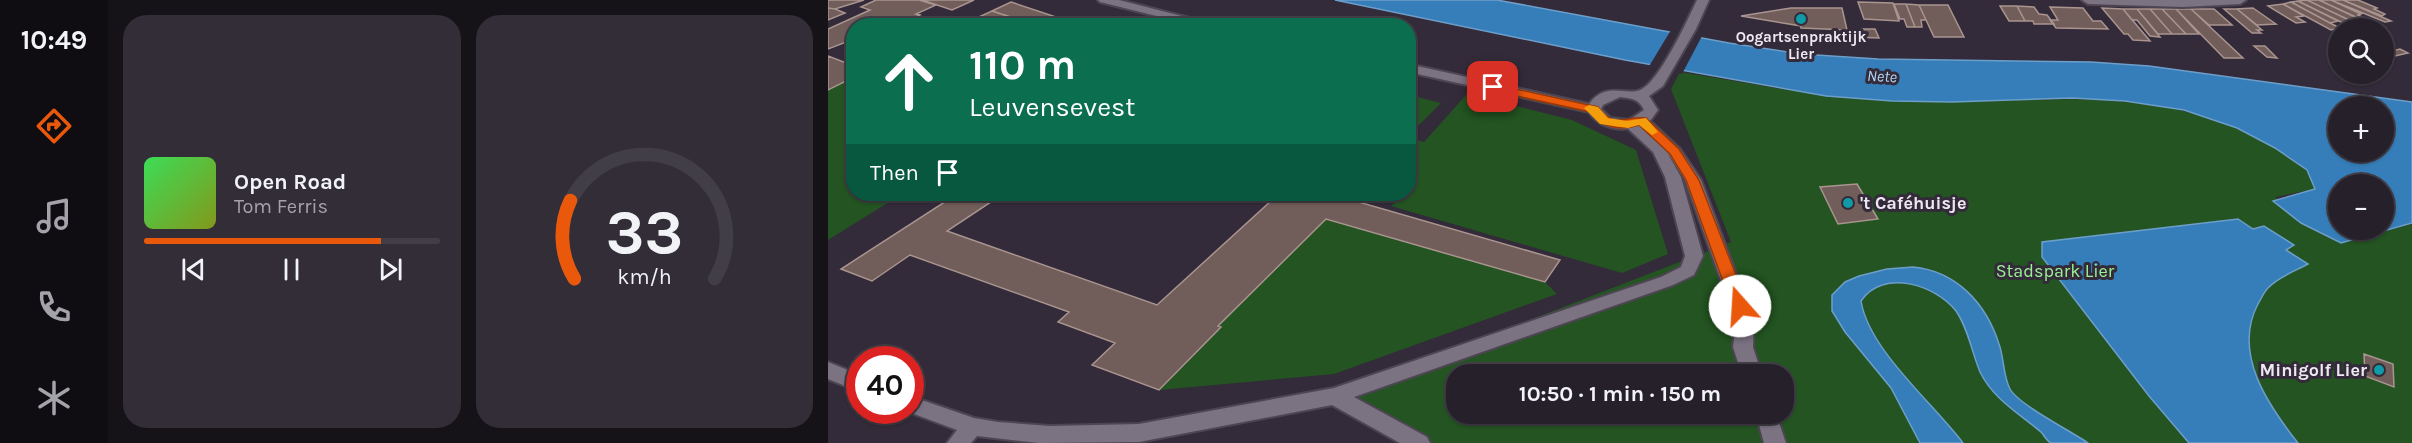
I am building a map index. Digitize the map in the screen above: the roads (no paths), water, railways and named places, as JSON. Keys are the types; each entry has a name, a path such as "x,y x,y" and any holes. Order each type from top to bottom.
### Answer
{"street":[{"path":"1104,0 1181,18"},
{"path":"1640,96 1656,86 1690,29 1703,0"},
{"path":"2088,0 2183,3 2240,0"},
{"path":"1416,70 1594,110 1604,121 1636,123 1675,152 1693,180 1735,290 1745,322 1743,347 1748,364"},
{"path":"1594,110 1596,102 1611,94 1640,96 1647,101 1651,110 1636,123"},
{"path":"924,409 974,426 1050,435 1139,433 1334,396 1667,281 1688,271 1694,256 1673,177 1659,150 1636,123"},
{"path":"828,370 846,378"},
{"path":"1334,396 1419,443"},
{"path":"1769,424 1775,443"},
{"path":"958,443 974,426"}],"water":[{"name":"Nete","path":"1335,0 1497,0 1801,54 1878,59 2091,62 2149,66 2368,96 2328,96 2328,162 2394,162 2394,100 2412,102 2412,223 2394,228 2394,174 2328,174 2328,236 2301,223 2273,201 2315,189 2307,170 2275,148 2237,128 2184,110 2125,101 2072,98 1952,102 1892,101 1826,96 1625,60"},
{"path":"2238,219 2253,229 2264,226 2294,245 2286,250 2308,264 2282,277 2267,290 2251,322 2249,341 2251,359 2265,395 2298,443 2189,443 2149,396 2042,257 2042,242"},
{"path":"2335,240 2352,240 2341,243"},
{"path":"1913,267 1943,275 1956,282 1967,292 1986,315 1993,329 2001,349 2010,389 2034,410 2088,443 2051,443 1992,390 1980,372 1964,325 1956,311 1947,302 1936,294 1909,284 1882,285 1871,291 1861,301 1866,320 1889,357 1963,443 1920,443 1891,388 1845,332 1832,311 1832,295 1845,282 1887,269"}],"place":[{"name":"Oogartsenpraktijk Lier","path":"1801,19"},
{"name":"'t Caféhuisje","path":"1848,203"},
{"name":"Minigolf Lier","path":"2379,370"}],"park label":[{"name":"Stadspark Lier","path":"2055,271"}]}
